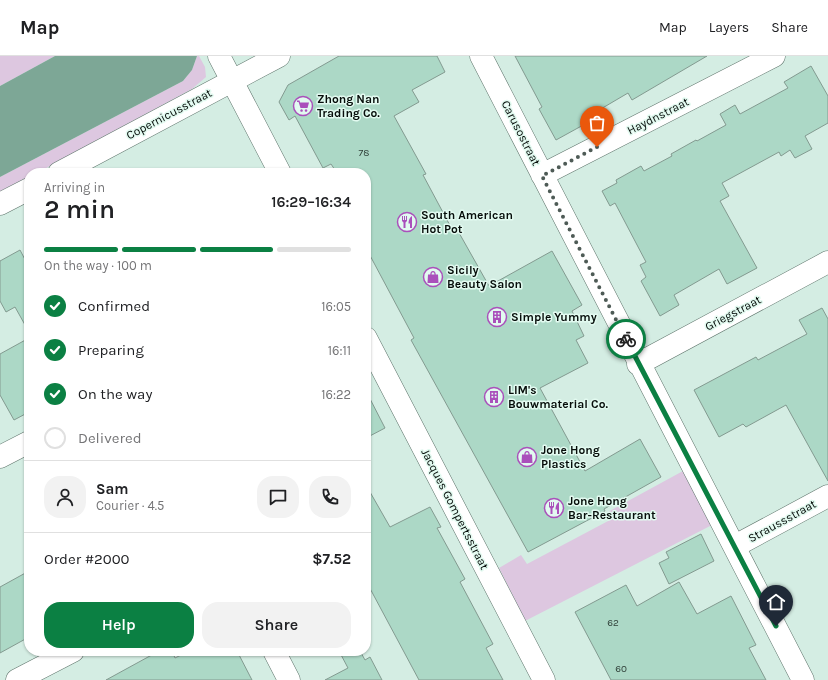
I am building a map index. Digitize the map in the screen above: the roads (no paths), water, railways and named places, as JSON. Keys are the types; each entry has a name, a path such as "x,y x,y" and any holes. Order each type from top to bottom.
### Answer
{"street":[{"name":"Copernicusstraat","path":"67,168 225,67 279,56"},
{"name":"Carusostraat","path":"481,56 638,364 735,546 803,680"},
{"name":"Haydnstraat","path":"542,176 774,56"},
{"path":"225,67 277,168"},
{"path":"0,204 24,192"},
{"name":"Griegstraat","path":"638,364 828,262"},
{"name":"Jacques Gompertsstraat","path":"371,348 544,680"},
{"path":"0,457 24,445"},
{"name":"Straussstraat","path":"735,546 828,496"},
{"path":"17,680 63,656"},
{"path":"277,656 289,680"}],"place":[{"name":"Zhong Nan Trading Co.","path":"303,106"},
{"name":"South American Hot Pot","path":"407,222"},
{"name":"Sicily Beauty Salon","path":"433,277"},
{"name":"Simple Yummy","path":"497,317"},
{"name":"LIM's Bouwmaterial Co.","path":"494,397"},
{"name":"Jone Hong Plastics","path":"527,457"},
{"name":"Jone Hong Bar-Restaurant","path":"554,508"}]}
